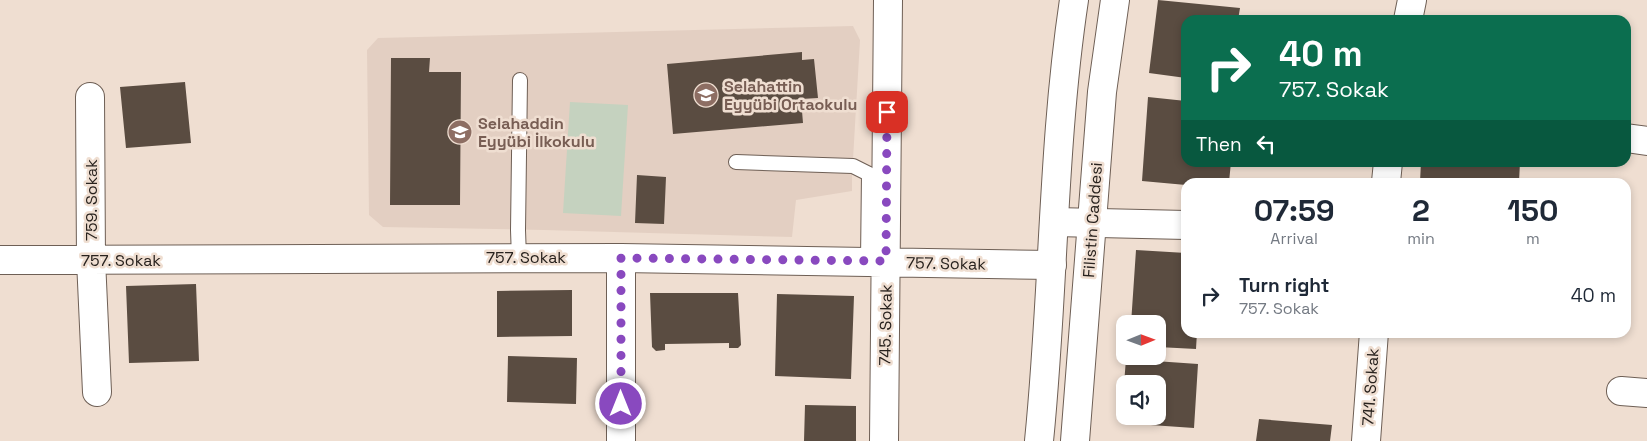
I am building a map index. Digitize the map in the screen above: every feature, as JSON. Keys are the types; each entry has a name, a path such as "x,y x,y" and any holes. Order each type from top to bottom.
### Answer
{"street":[{"name":"745. Sokak","path":"884,441 877,261 888,0"},
{"path":"1039,441 1055,222 1057,154 1074,0"},
{"name":"Filistin Caddesi","path":"1075,441 1102,92 1115,0"},
{"path":"1409,15 1412,0"},
{"name":"759. Sokak","path":"90,97 91,260 97,392"},
{"path":"1631,139 1647,141"},
{"path":"1055,222 1181,225"},
{"name":"757. Sokak","path":"0,260 621,258 1052,265"},
{"path":"621,258 621,441"},
{"name":"741. Sokak","path":"1366,441 1374,338"}],"lane":[{"path":"519,258 520,80"},
{"path":"736,162 853,166 869,174 877,261"}],"shaded area":[{"name":"Selahattin Eyyübi Ortaokulu","path":"853,26 860,40 852,191 796,200 792,237 383,227 369,215 367,50 378,38"}],"green space":[{"path":"570,102 628,105 621,216 563,213"}],"building":[{"path":"1158,0 1240,8 1239,15 1181,15 1181,77 1149,73"},
{"path":"802,52 802,60 814,59 818,98 801,99 803,123 673,134 667,64"},
{"path":"391,58 430,58 429,72 461,72 460,205 390,205"},
{"path":"185,82 191,143 126,148 120,87"},
{"path":"1148,97 1181,100 1181,167 1230,167 1229,178 1181,178 1181,185 1142,181"},
{"path":"1421,167 1520,167 1519,178 1420,178"},
{"path":"637,175 666,177 664,224 635,223"},
{"path":"1136,250 1181,253 1181,338 1197,338 1196,349 1166,347 1166,315 1132,315"},
{"path":"196,284 199,361 129,363 126,286"},
{"path":"572,290 572,336 497,337 497,291"},
{"path":"650,293 738,293 741,345 738,348 729,348 729,343 665,344 665,350 656,351 652,347"},
{"path":"777,294 854,296 851,379 775,376"},
{"path":"508,356 577,358 576,404 507,402"},
{"path":"1166,362 1198,364 1194,428 1151,425 1166,425 1166,375 1125,375 1126,365 1166,365"},
{"path":"805,405 856,406 856,441 804,441"},
{"path":"1259,419 1332,425 1330,441 1256,441"}],"place":[{"name":"Selahattin Eyyübi Ortaokulu","path":"706,95"},
{"name":"Selahaddin Eyyübi İlkokulu","path":"460,132"}],"route":[{"path":"621,404 621,258 886,261 887,112"}]}
